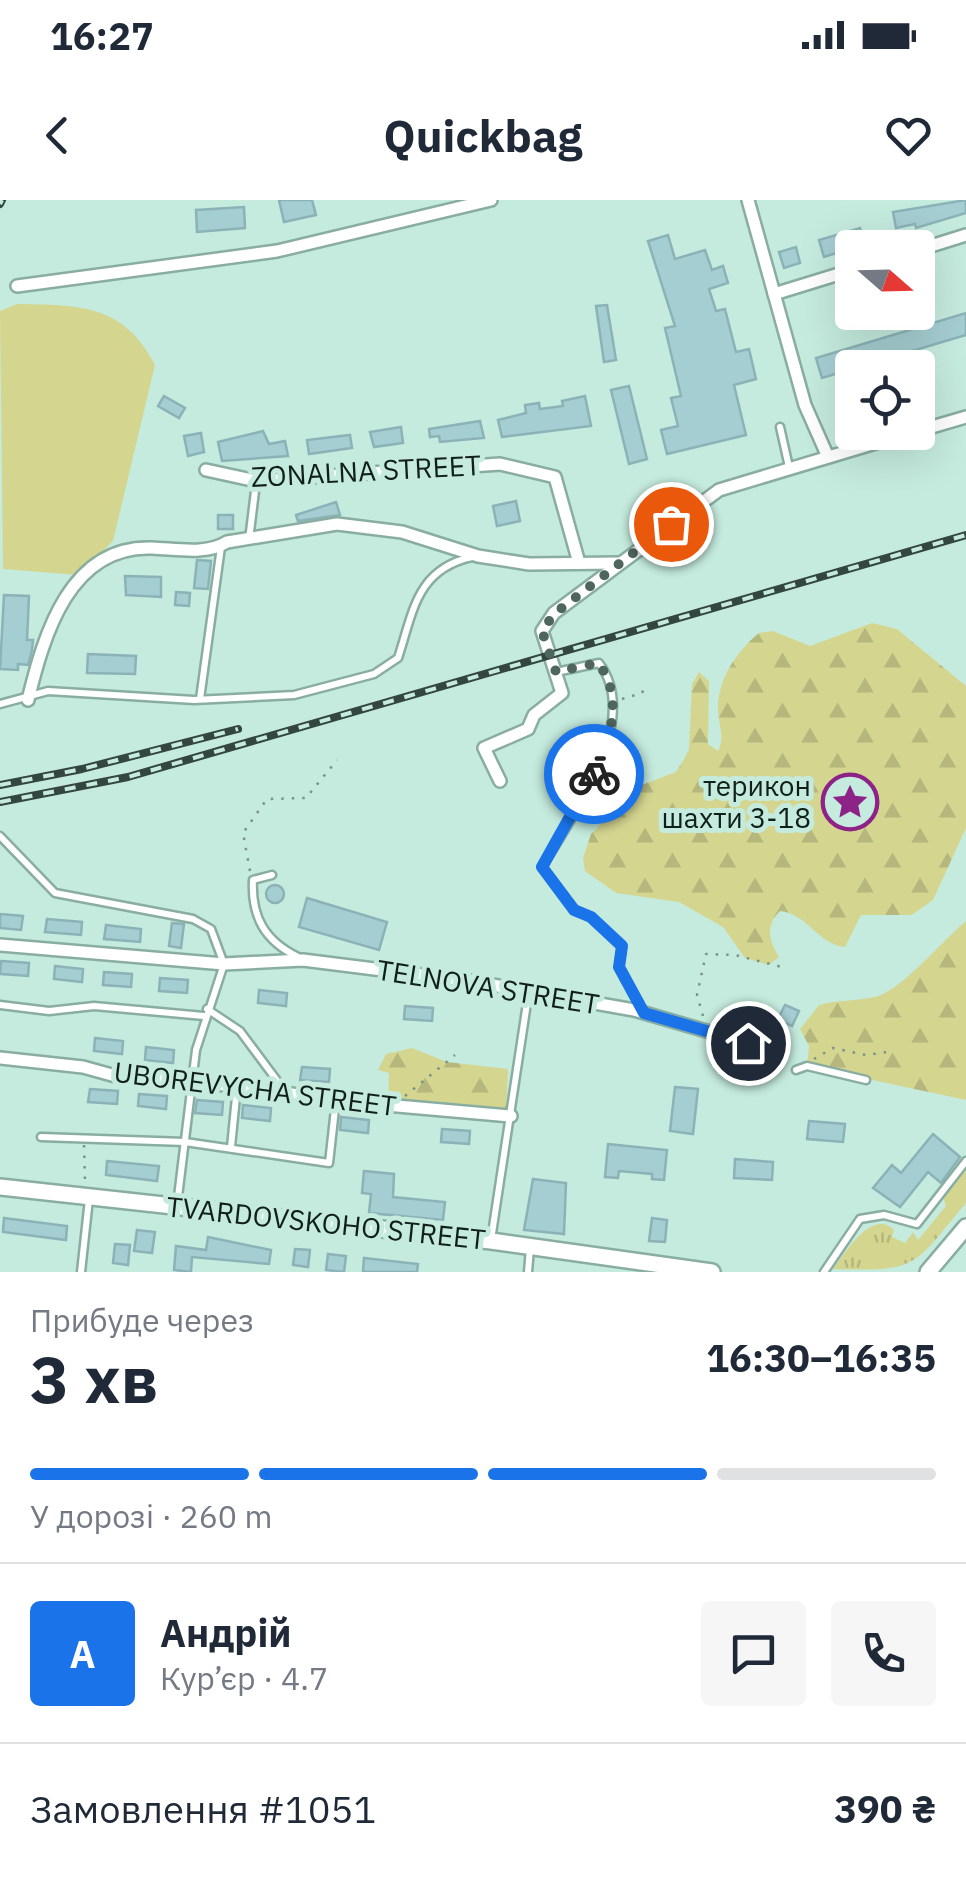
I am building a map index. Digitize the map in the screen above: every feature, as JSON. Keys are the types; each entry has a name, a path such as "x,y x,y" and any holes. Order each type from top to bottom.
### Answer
{"main road":[{"name":"TVARDOVSKOHO STREET","path":"0,1187 491,1241 712,1272"},
{"path":"928,1272 966,1227"}],"street":[{"path":"17,286 277,250 491,200"},
{"path":"748,200 805,405 828,457"},
{"path":"935,244 966,234"},
{"path":"774,294 835,275"},
{"path":"935,426 966,417"},
{"path":"500,781 484,748 528,728 534,714 562,693 544,645 546,622 718,490 852,450"},
{"name":"ZONALNA STREET","path":"206,470 256,482 500,464 555,477 579,563"},
{"path":"28,700 37,664 66,591 94,567 128,547 214,550 337,524 402,532 478,556 530,564 619,563"},
{"name":"TELNOVA STREET","path":"0,946 224,964 303,960 529,990 644,1013 748,1043"},
{"name":"UBOREVYCHA STREET","path":"0,1058 83,1066 119,1077 194,1081 336,1100 511,1116"}],"lane":[{"path":"780,426 789,467"},
{"path":"249,541 256,482"},
{"path":"200,699 221,546"},
{"path":"0,704 28,700 48,690 200,699 294,695 374,674 398,658 404,626 423,586 436,572 478,556"},
{"path":"556,672 598,663 608,675 613,726 606,750 542,867 574,910 591,917 622,946 619,967 644,1013"},
{"path":"0,836 55,893 194,919 212,930 224,964 205,1013 177,1206"},
{"path":"272,876 253,880 262,930 273,944 303,960"},
{"path":"491,1241 529,990"},
{"path":"0,1005 50,1011 94,1006 205,1013 240,1031 287,1094"},
{"path":"796,1070 807,1066 866,1080"},
{"path":"231,1147 237,1087"},
{"path":"41,1137 186,1142 329,1163 336,1100"},
{"path":"824,1272 860,1220 884,1215 917,1224 966,1161"},
{"path":"81,1272 90,1196"},
{"path":"528,1272 530,1248"}],"path":[{"path":"611,697 633,698 646,687"},
{"path":"253,880 243,848 244,833 252,818 267,799 306,798 337,760"},
{"path":"707,1032 697,995 706,954 735,955 782,967"},
{"path":"796,1070 832,1048 866,1055 887,1052"},
{"path":"392,1106 455,1055"},
{"path":"84,1138 90,1196"}],"green space":[{"path":"17,304 80,308 114,319 143,345 155,365 113,541 78,575 3,569 0,311"},
{"path":"872,623 897,629 966,686 966,828 933,900 912,915 861,915 845,947 827,941 798,917 780,911 770,933 779,957 769,965 745,958 723,927 679,902 616,893 585,871 583,858 591,834 639,786 676,772 683,761 689,749 692,684 699,672 709,681 708,744 718,751 718,711 724,678 759,633 773,631 810,646"},
{"path":"966,921 966,1100 807,1066 809,1046 800,1029 819,1005 885,993 909,976"},
{"path":"412,1048 447,1062 508,1069 506,1116 388,1099 389,1073 378,1070 386,1054"},
{"path":"966,1170 966,1203 912,1261 883,1269 833,1269 868,1228 886,1225 894,1230 892,1237 905,1243 913,1232 918,1240 946,1206 943,1197"}],"building":[{"path":"279,200 312,200 316,215 284,222"},
{"path":"966,200 966,213 916,228 915,224 896,228 893,212"},
{"path":"244,207 245,228 197,232 196,210"},
{"path":"668,235 675,259 705,250 712,270 723,266 728,283 709,289 716,311 725,309 736,352 749,349 756,379 734,385 746,435 667,454 661,430 678,426 671,398 681,396 665,328 675,326 648,241"},
{"path":"835,235 835,254 824,257 819,240"},
{"path":"796,247 800,263 784,268 779,252"},
{"path":"607,305 616,360 604,362 596,306"},
{"path":"966,313 966,335 916,350 843,350 909,330 935,330 935,322"},
{"path":"835,352 835,374 822,378 816,358"},
{"path":"629,386 647,459 629,464 611,390"},
{"path":"164,396 185,408 179,418 158,406"},
{"path":"585,396 591,426 502,437 498,420 526,413 525,405 539,403 540,409 563,406 562,401"},
{"path":"480,421 484,438 440,442 439,436 430,437 429,429"},
{"path":"401,427 403,443 374,447 370,432"},
{"path":"263,431 269,444 285,441 288,456 222,461 218,442"},
{"path":"201,433 204,452 188,456 184,436"},
{"path":"350,435 352,448 309,454 307,440"},
{"path":"516,501 520,521 497,526 493,506"},
{"path":"336,502 340,515 298,521 296,515"},
{"path":"218,515 233,515 233,529 218,529"},
{"path":"197,560 211,561 208,589 194,588"},
{"path":"125,576 161,577 161,597 126,595"},
{"path":"176,592 190,593 189,606 175,605"},
{"path":"4,595 29,596 27,640 33,640 32,650 28,665 18,664 18,670 0,669"},
{"path":"88,654 136,656 135,674 87,673"},
{"path":"275,885 284,894 275,903 266,894"},
{"path":"307,898 387,922 379,950 299,927"},
{"path":"0,914 23,916 21,930 0,928"},
{"path":"47,919 82,922 81,935 45,932"},
{"path":"172,923 184,924 181,948 169,946"},
{"path":"106,925 141,929 140,942 104,939"},
{"path":"1,961 29,963 28,976 0,974"},
{"path":"55,966 83,969 82,982 54,979"},
{"path":"104,972 132,974 131,987 103,985"},
{"path":"160,978 188,980 187,993 159,991"},
{"path":"259,990 287,993 286,1006 258,1003"},
{"path":"785,1005 799,1011 792,1026 778,1019"},
{"path":"405,1006 433,1008 432,1021 404,1019"},
{"path":"743,1017 777,1028 772,1041 739,1030"},
{"path":"95,1038 123,1041 122,1054 94,1051"},
{"path":"146,1047 174,1050 173,1063 145,1060"},
{"path":"302,1067 330,1069 329,1082 300,1080"},
{"path":"675,1087 698,1089 693,1134 670,1131"},
{"path":"90,1089 118,1091 117,1104 88,1102"},
{"path":"139,1094 167,1096 166,1109 138,1106"},
{"path":"197,1100 223,1102 222,1115 195,1113"},
{"path":"243,1105 271,1108 270,1121 242,1118"},
{"path":"341,1117 369,1120 368,1133 340,1130"},
{"path":"809,1121 845,1124 843,1142 807,1139"},
{"path":"442,1129 470,1131 469,1144 441,1142"},
{"path":"933,1134 960,1157 941,1183 928,1172 900,1207 873,1188 892,1165 901,1173"},
{"path":"608,1144 667,1150 664,1180 652,1179 652,1174 619,1171 618,1178 605,1177"},
{"path":"735,1159 773,1162 772,1180 734,1178"},
{"path":"107,1161 159,1166 157,1181 106,1175"},
{"path":"364,1171 394,1174 393,1197 445,1202 443,1220 369,1213 371,1194 362,1193"},
{"path":"533,1179 566,1183 564,1234 524,1230"},
{"path":"4,1218 67,1226 66,1240 3,1232"},
{"path":"652,1218 667,1220 665,1242 649,1241"},
{"path":"137,1230 155,1232 152,1253 134,1251"},
{"path":"208,1237 271,1250 269,1264 192,1257 191,1272 174,1270 176,1246 206,1250"},
{"path":"115,1244 130,1245 128,1265 113,1263"},
{"path":"295,1249 310,1250 308,1267 293,1265"},
{"path":"328,1254 346,1256 344,1272 326,1270"},
{"path":"364,1258 418,1264 417,1272 363,1272"}],"railway":[{"path":"0,204 2,200"},
{"path":"0,802 128,777 966,535"},
{"path":"0,785 82,769 238,729"}],"way so far":[{"path":"594,774 613,726 608,675 598,663 585,662 556,672 542,631 554,614 671,524"}],"place":[{"name":"терикон шахти 3-18","path":"850,802"}],"route":[{"path":"594,774 542,867 574,910 591,917 622,946 619,967 644,1013 748,1043"}]}
